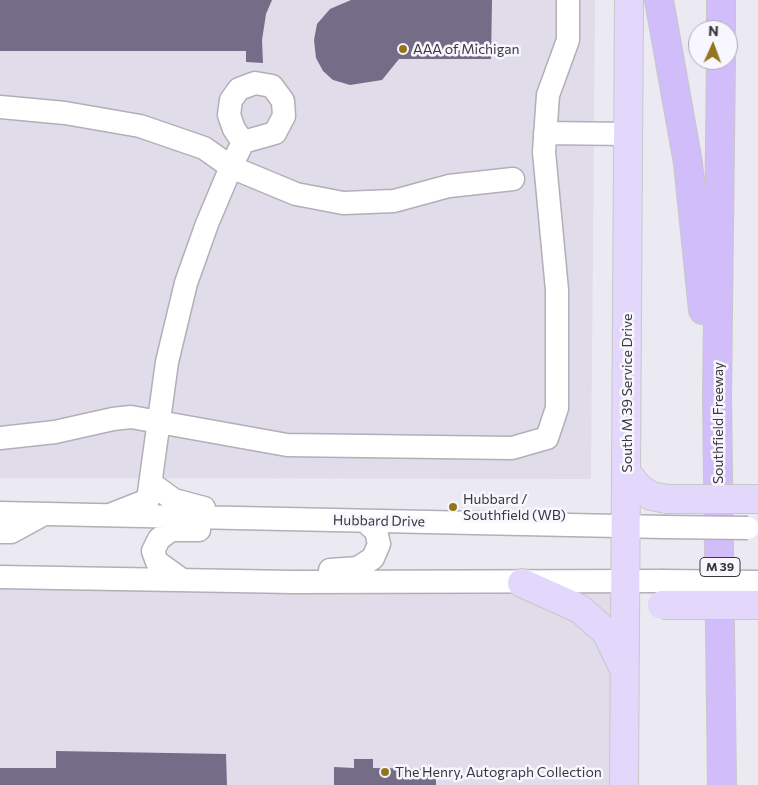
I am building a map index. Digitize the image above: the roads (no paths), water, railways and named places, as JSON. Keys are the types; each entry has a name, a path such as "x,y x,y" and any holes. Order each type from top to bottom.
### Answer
{"highway":[{"path":"659,0 687,153 703,311 718,396"},
{"path":"721,0 721,20"},
{"name":"Southfield Freeway","path":"721,70 718,396 722,785"}],"main road":[{"name":"South M 39 Service Drive","path":"624,785 629,0"},
{"path":"627,473 639,488 651,496 667,499 758,499"},
{"path":"522,583 580,609 606,632 625,674"},
{"path":"625,637 640,614 662,593 758,604"}],"street":[{"path":"0,438 54,432 113,419 132,417 287,445 512,448 547,438 557,408 556,290 544,152 548,94 568,40 568,0"},
{"path":"0,107 65,113 140,126 204,148 231,167 296,194 343,204 394,201 449,186 513,179"},
{"path":"545,133 628,134"},
{"path":"110,515 148,500 152,484 167,362 186,283 207,224 243,142"},
{"path":"152,484 174,500 198,508 393,512 438,523"},
{"name":"Hubbard Drive","path":"0,513 626,527 758,528"},
{"path":"0,532 11,532 45,514"},
{"path":"182,580 157,562 153,551 159,539 171,530 302,532 330,520"},
{"path":"281,581 307,571 358,568 373,558 379,544 376,531 365,521"},
{"path":"0,577 522,583 626,581 662,593 758,582"}],"place":[{"name":"AAA of Michigan","path":"403,49"},
{"name":"Hubbard / Southfield (WB)","path":"453,507"},
{"name":"The Henry, Autograph Collection","path":"385,772"}]}
